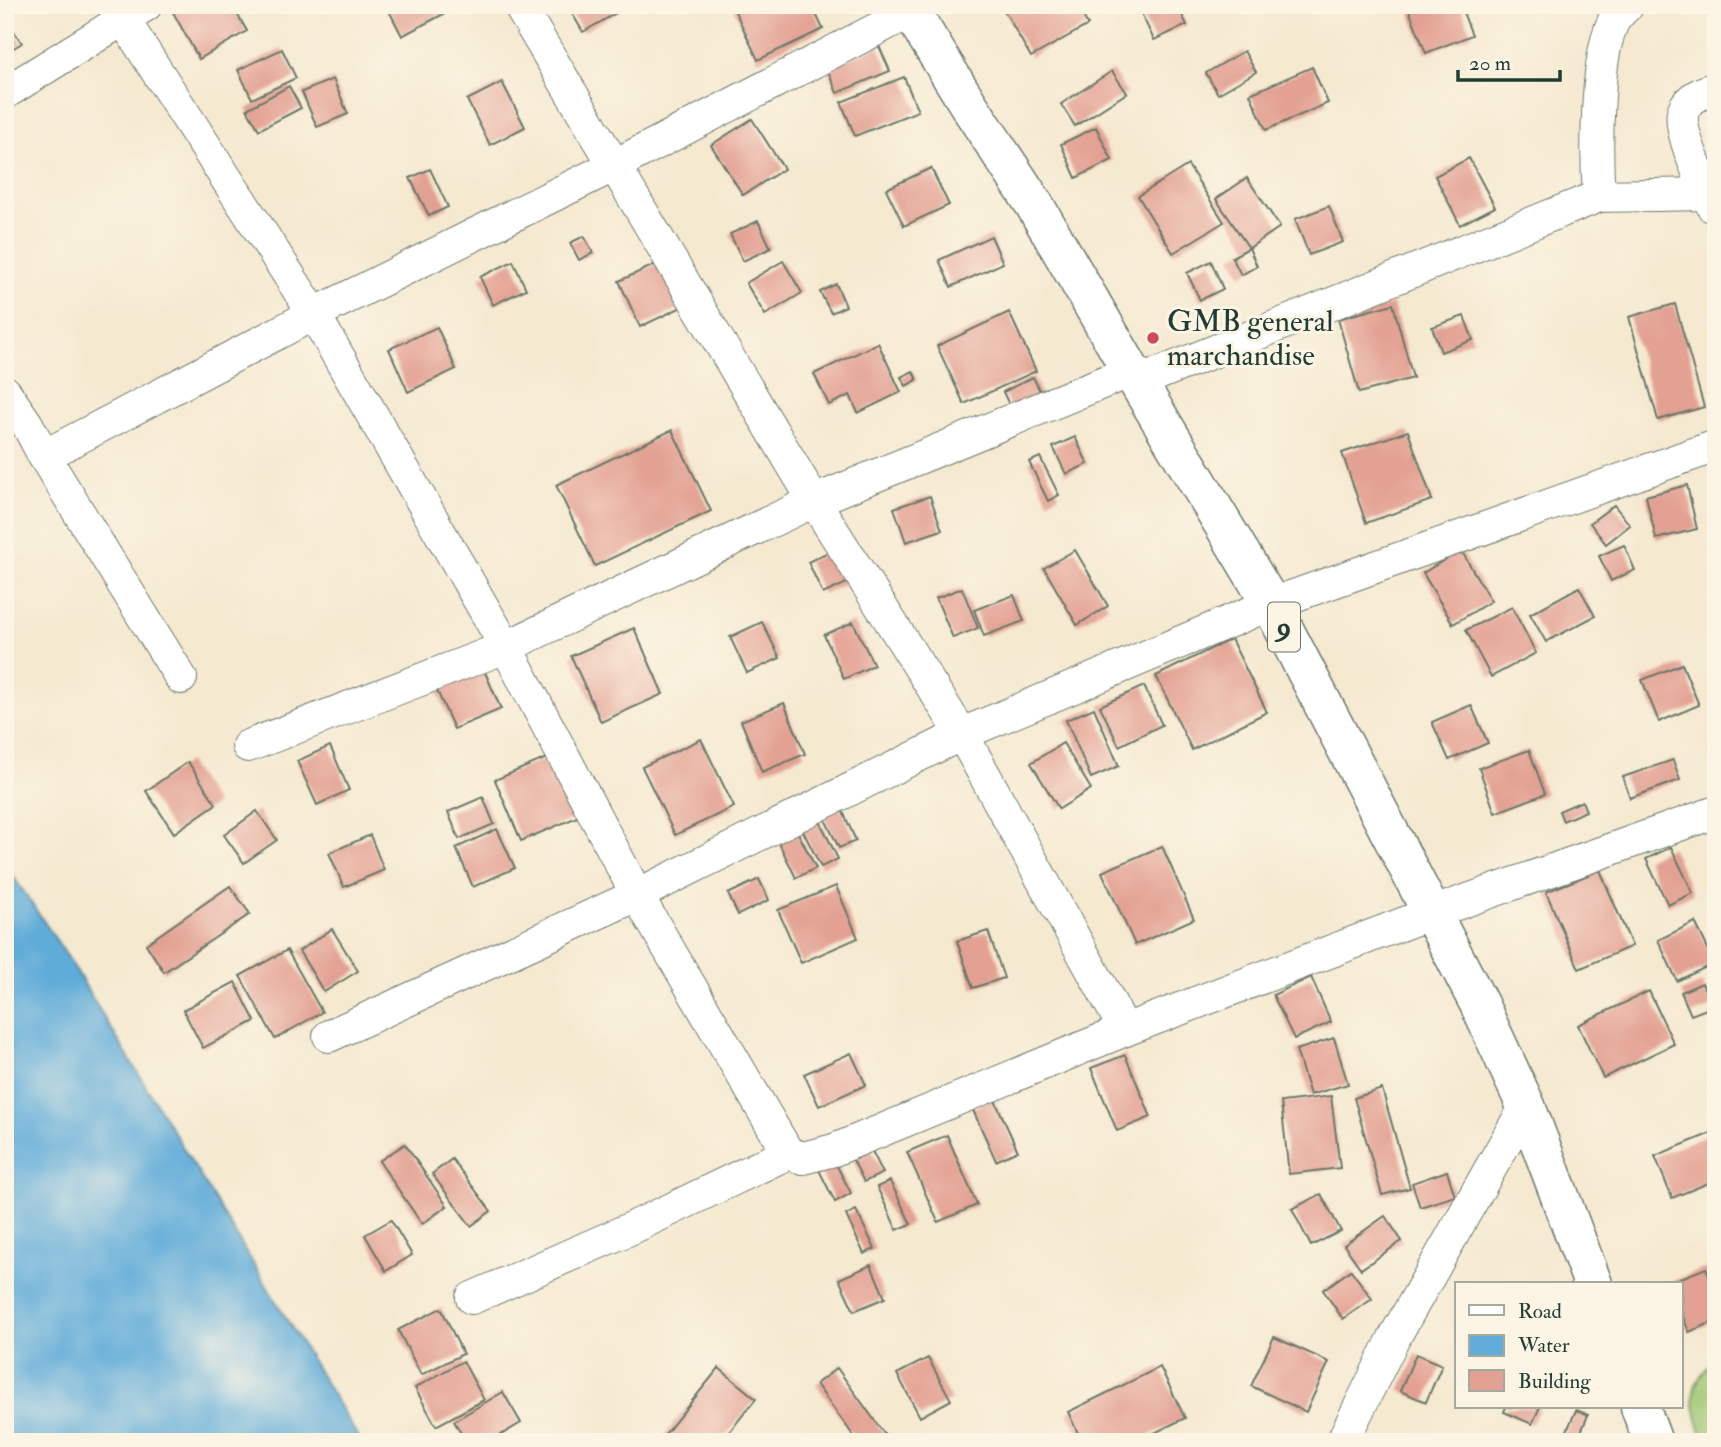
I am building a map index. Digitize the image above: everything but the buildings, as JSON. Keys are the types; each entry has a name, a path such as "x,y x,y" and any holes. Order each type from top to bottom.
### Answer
{"highway":[{"name":"9","path":"914,7 970,107 1034,204 1271,604 1479,1004 1526,1106 1593,1282"},
{"path":"1640,1408 1653,1442"}],"street":[{"path":"519,5 814,501 962,734 1125,1030"},
{"path":"1599,196 1596,165 1602,57 1616,17 1628,5"},
{"path":"44,456 314,314 615,165 914,7"},
{"path":"5,93 127,10 314,314 506,647 637,895 788,1153 803,1158 834,1150 1125,1030 1432,913 1716,812"},
{"path":"248,746 506,647 814,501 1599,196 1713,205 1682,123 1683,110 1690,100 1716,88"},
{"path":"5,392 181,678"},
{"path":"329,1036 637,895 962,734 1271,604 1716,446"},
{"path":"1342,1442 1394,1338 1526,1106"},
{"path":"472,1298 634,1227 788,1153"}],"green space":[{"path":"1716,1359 1716,1442 1704,1442 1694,1407 1695,1388 1706,1369"}],"water":[{"path":"5,864 67,956 361,1442 5,1442"}],"place":[{"name":"GMB general marchandise","path":"1153,338"}]}
